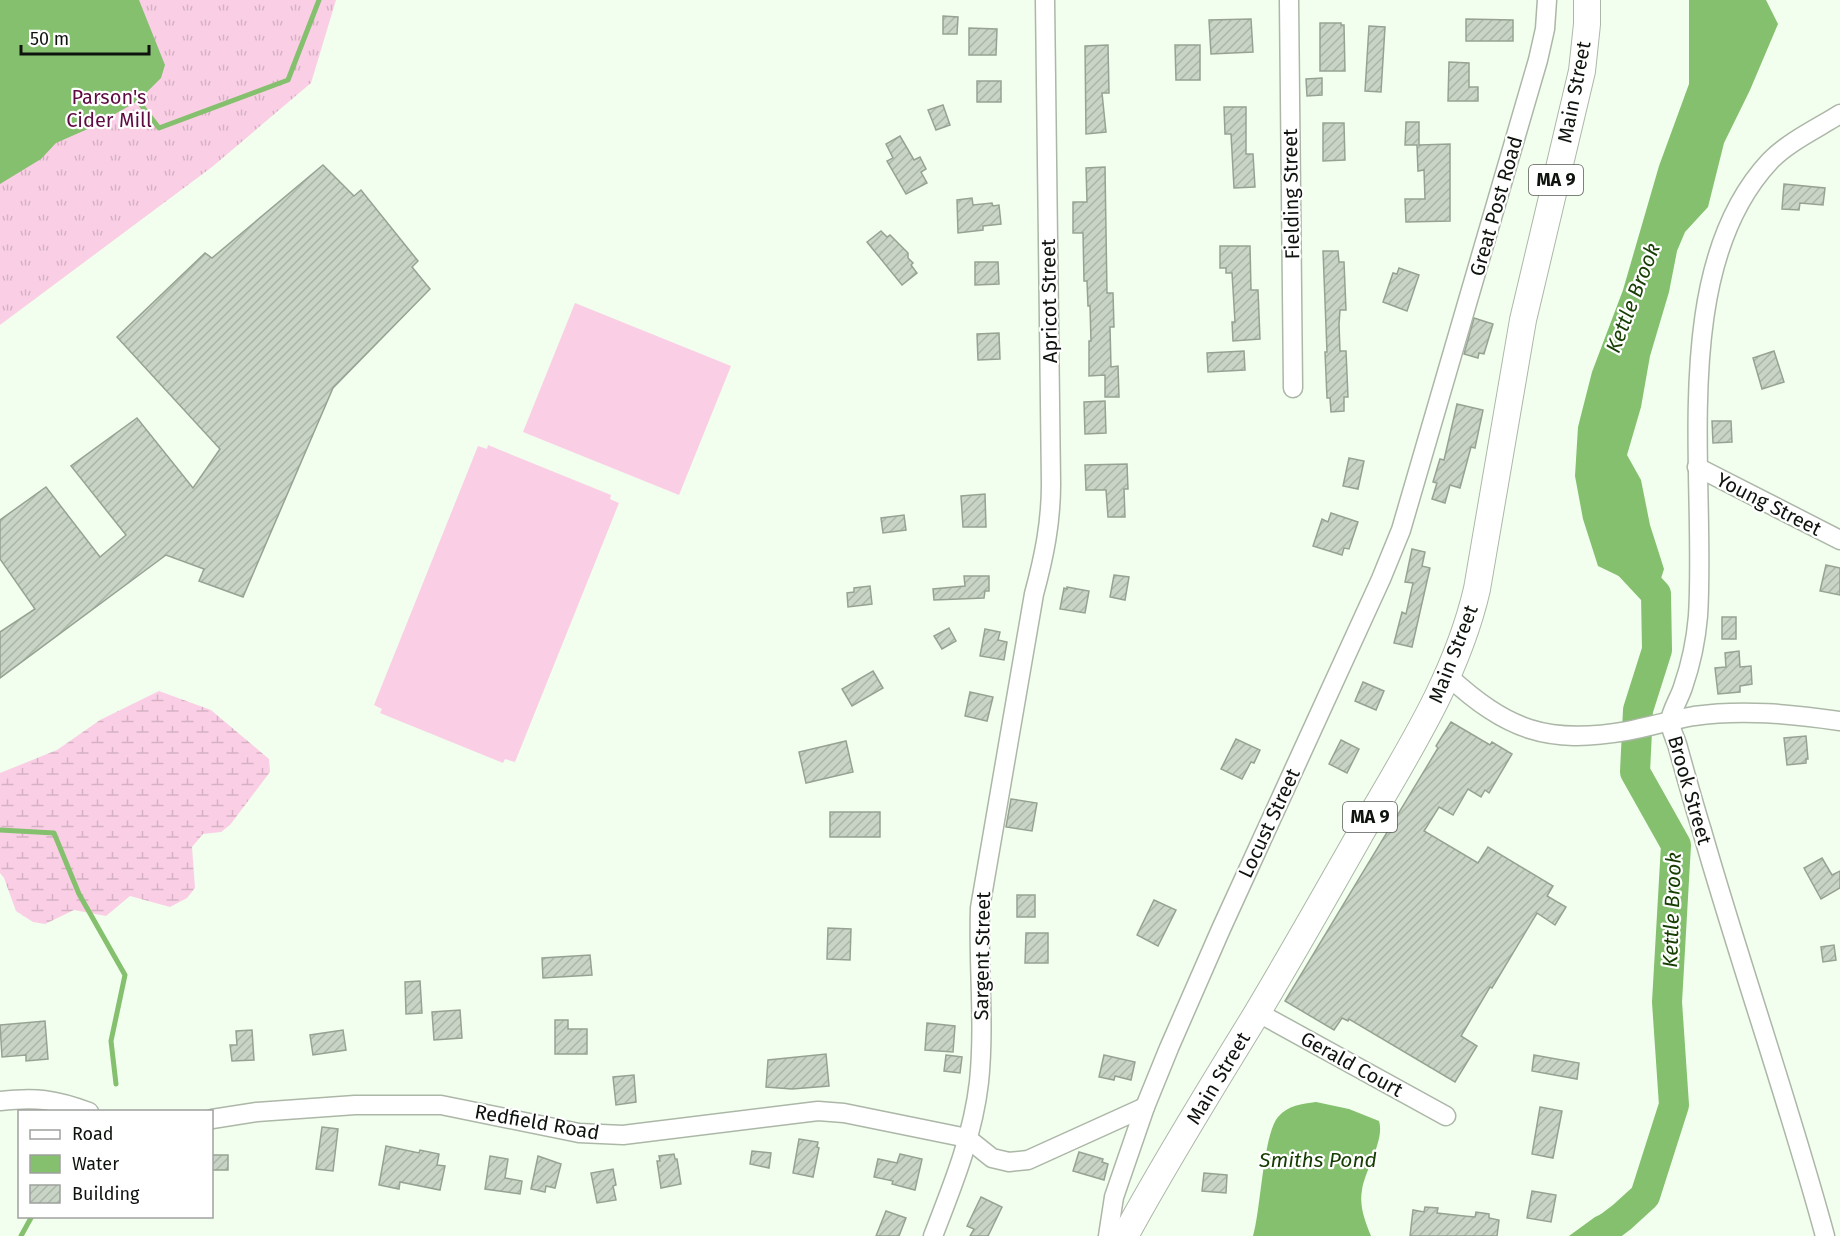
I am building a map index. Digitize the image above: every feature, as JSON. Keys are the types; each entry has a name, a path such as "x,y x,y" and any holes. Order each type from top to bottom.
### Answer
{"highway":[{"name":"Main Street","path":"1125,1236 1145,1198 1257,1012 1419,733 1448,676 1465,631 1477,589 1522,320 1582,71 1587,0"}],"street":[{"name":"Apricot Street","path":"1033,600 1048,537 1051,500 1045,0"},
{"name":"Fielding Street","path":"1289,0 1293,388"},
{"name":"Great Post Road","path":"1436,411 1538,60 1545,29 1547,0"},
{"name":"Brook Street","path":"1825,1236 1810,1180 1662,723 1688,669 1698,617 1698,391 1708,297 1717,260 1733,218 1763,169 1779,153 1840,114"},
{"name":"Locust Street","path":"1108,1236 1114,1197 1145,1107 1221,929 1381,579 1404,518 1436,411"},
{"name":"Young Street","path":"1697,467 1840,540"},
{"name":"Sargent Street","path":"933,1236 959,1169 979,1084 981,1050 980,908 1033,600"},
{"path":"1448,676 1493,713 1507,721 1563,737 1593,736 1695,716 1754,713 1840,721"},
{"name":"Gerald Court","path":"1257,1012 1446,1116"},
{"path":"0,1101 44,1099 62,1102 84,1110"},
{"name":"Redfield Road","path":"213,1119 257,1112 355,1106 441,1105 579,1133 623,1135 818,1111 844,1113 967,1138"},
{"path":"967,1138 992,1158 1023,1161 1145,1107"}],"green space":[{"name":"Parson's Cider Mill","path":"0,0 336,0 311,83 212,167 0,325"},
{"path":"575,303 731,366 679,495 523,432"},
{"path":"488,445 611,495 610,499 619,503 515,762 505,759 503,763 380,713 382,709 374,705 478,446 487,449"},
{"path":"159,691 211,710 269,759 270,772 230,825 221,832 203,834 192,847 195,888 187,898 170,907 130,896 106,916 74,910 45,924 33,922 16,911 0,873 0,773 57,750 100,720"}],"water":[{"path":"0,0 139,0 165,65 161,78 138,101 90,128 56,143 41,159 0,184"},
{"path":"1689,0 1766,0 1778,24 1724,143 1708,207 1685,232 1677,251 1669,292 1650,356 1641,407 1627,455 1641,480 1650,525 1664,569 1656,594 1598,566 1583,519 1575,476 1578,427 1592,372 1623,290 1659,166 1689,84"},
{"name":"Smiths Pond","path":"1316,1102 1349,1109 1379,1121 1377,1146 1361,1196 1363,1213 1371,1236 1253,1236 1273,1126 1286,1110"},
{"path":"1633,1191 1645,1196 1647,1207 1616,1236 1569,1236 1595,1217 1623,1204"}],"building":[{"path":"943,16 958,17 957,34 943,34"},
{"path":"1251,19 1253,52 1211,54 1209,20"},
{"path":"1466,19 1513,20 1513,41 1466,41"},
{"path":"1320,23 1344,25 1345,71 1320,71"},
{"path":"1369,26 1385,27 1381,92 1365,91"},
{"path":"969,28 997,29 996,55 969,55"},
{"path":"1108,45 1109,93 1102,93 1106,132 1086,134 1085,46"},
{"path":"1175,45 1200,45 1200,80 1176,80"},
{"path":"1449,62 1469,63 1469,87 1478,87 1478,101 1448,101"},
{"path":"1322,78 1322,95 1307,96 1306,79"},
{"path":"977,81 1001,81 1001,102 977,102"},
{"path":"943,105 950,125 936,130 928,110"},
{"path":"1224,107 1246,107 1246,154 1253,154 1255,187 1234,188 1231,134 1225,134"},
{"path":"1406,122 1419,122 1419,145 1450,144 1450,221 1406,222 1405,199 1425,199 1424,170 1418,171 1417,145 1405,145"},
{"path":"1323,123 1344,123 1345,160 1323,161"},
{"path":"900,136 914,160 920,157 926,169 921,172 927,183 906,194 887,161 893,158 886,144"},
{"path":"323,165 354,196 361,190 418,261 412,267 430,289 333,388 243,597 199,581 204,569 166,555 0,678 0,632 35,609 0,559 0,520 46,487 100,557 126,535 71,466 137,418 193,488 220,449 117,337 205,253 212,258"},
{"path":"1105,167 1107,293 1113,293 1114,327 1110,327 1111,367 1118,366 1119,397 1105,397 1105,375 1089,376 1090,306 1088,306 1087,281 1084,281 1083,233 1073,233 1073,202 1087,202 1086,168"},
{"path":"1784,184 1825,188 1823,205 1800,203 1799,210 1782,209"},
{"path":"972,198 973,205 992,203 993,206 999,205 1001,224 983,226 983,230 958,233 957,200"},
{"path":"881,231 887,237 890,235 908,253 908,258 913,263 911,265 917,273 902,285 867,242"},
{"path":"1220,246 1250,246 1251,290 1258,290 1260,339 1233,341 1232,322 1235,322 1232,273 1226,273 1226,268 1220,268"},
{"path":"1323,251 1338,251 1339,262 1344,262 1346,310 1340,310 1339,324 1340,351 1346,351 1348,397 1344,397 1344,411 1331,412 1330,398 1327,398"},
{"path":"975,262 998,262 999,284 975,285"},
{"path":"1399,268 1419,275 1407,311 1383,302 1393,273 1397,274"},
{"path":"1474,318 1493,324 1484,354 1479,353 1478,358 1464,354"},
{"path":"999,333 1000,359 978,360 977,334"},
{"path":"1244,351 1245,370 1208,372 1207,353"},
{"path":"1774,351 1784,382 1762,389 1753,358"},
{"path":"1105,401 1106,433 1085,434 1084,402"},
{"path":"1457,404 1483,410 1475,448 1471,447 1460,488 1450,485 1445,503 1432,499 1437,483 1433,482 1440,459 1444,460"},
{"path":"1712,421 1731,421 1732,442 1713,443"},
{"path":"1349,458 1364,461 1358,489 1343,486"},
{"path":"1127,464 1128,489 1124,489 1125,517 1108,517 1106,490 1086,490 1085,465"},
{"path":"985,494 986,527 963,527 961,496"},
{"path":"1331,513 1358,522 1349,549 1344,548 1342,555 1313,546 1322,519 1328,522"},
{"path":"904,515 906,530 883,533 881,518"},
{"path":"1412,549 1425,552 1422,566 1430,568 1412,647 1394,643 1402,612 1406,614 1413,583 1405,582"},
{"path":"1826,565 1840,568 1840,595 1820,591"},
{"path":"1114,575 1129,577 1125,600 1110,597"},
{"path":"964,576 989,576 989,591 985,591 984,598 934,600 933,589 965,586"},
{"path":"870,586 872,604 848,607 847,593 854,592 854,588"},
{"path":"1067,587 1089,591 1085,613 1060,609 1064,588 1067,589"},
{"path":"1722,617 1736,617 1736,639 1722,639"},
{"path":"949,628 956,641 942,649 934,636"},
{"path":"985,629 1000,632 998,640 1007,642 1004,660 980,656"},
{"path":"1739,651 1740,667 1751,666 1752,684 1740,686 1740,692 1718,694 1715,668 1726,667 1725,653"},
{"path":"873,671 883,688 852,706 842,689"},
{"path":"1363,682 1384,691 1376,710 1355,701"},
{"path":"970,692 993,697 987,721 965,716"},
{"path":"1451,722 1490,745 1492,742 1512,754 1489,793 1485,790 1481,797 1468,789 1453,815 1439,807 1424,831 1478,863 1488,847 1553,886 1547,896 1566,907 1555,925 1537,913 1492,988 1490,987 1461,1036 1477,1046 1455,1082 1349,1019 1348,1021 1342,1018 1334,1030 1285,1001 1438,748 1436,746"},
{"path":"1806,736 1808,759 1806,763 1787,765 1784,738"},
{"path":"1236,739 1260,750 1242,779 1221,769"},
{"path":"1341,740 1359,749 1347,773 1329,764"},
{"path":"846,741 853,772 806,783 799,752"},
{"path":"1011,799 1037,803 1032,831 1006,827"},
{"path":"830,812 880,812 880,837 830,837"},
{"path":"1822,858 1832,875 1840,871 1840,888 1821,899 1804,868"},
{"path":"1017,895 1035,895 1035,917 1017,917"},
{"path":"1154,900 1176,910 1158,946 1137,935"},
{"path":"828,928 851,929 850,960 827,959"},
{"path":"1026,933 1048,933 1048,963 1025,963"},
{"path":"1834,945 1836,960 1823,962 1821,947"},
{"path":"590,955 592,975 543,978 542,958"},
{"path":"420,981 422,1013 406,1014 405,982"},
{"path":"460,1010 462,1038 434,1040 432,1012"},
{"path":"555,1020 568,1020 568,1029 587,1029 587,1054 555,1054"},
{"path":"45,1021 48,1059 26,1061 26,1055 2,1057 0,1025"},
{"path":"927,1023 955,1026 953,1052 925,1050"},
{"path":"252,1030 254,1060 232,1061 230,1045 237,1045 236,1031"},
{"path":"343,1030 346,1050 313,1055 310,1035"},
{"path":"826,1054 829,1086 792,1089 766,1087 768,1060"},
{"path":"946,1055 962,1057 960,1073 944,1071"},
{"path":"1104,1055 1135,1062 1131,1080 1115,1076 1114,1080 1099,1077"},
{"path":"1534,1055 1579,1063 1577,1079 1532,1071"},
{"path":"634,1075 636,1102 616,1105 613,1077"},
{"path":"1540,1107 1562,1111 1553,1158 1532,1154"},
{"path":"322,1127 338,1129 333,1171 316,1169"},
{"path":"799,1139 818,1142 817,1147 819,1148 813,1177 793,1173"},
{"path":"386,1146 419,1153 420,1150 439,1154 437,1165 445,1166 440,1190 400,1182 399,1189 379,1185"},
{"path":"752,1151 771,1153 769,1168 750,1164"},
{"path":"1079,1152 1103,1159 1102,1162 1108,1164 1104,1180 1073,1171"},
{"path":"674,1154 681,1184 661,1188 657,1161 660,1161 659,1156"},
{"path":"900,1154 922,1159 915,1190 892,1184 893,1181 874,1177 878,1159 897,1163"},
{"path":"213,1155 228,1155 228,1170 213,1170"},
{"path":"490,1156 508,1159 505,1178 522,1181 520,1194 485,1189"},
{"path":"538,1156 561,1164 555,1188 546,1186 545,1192 531,1189"},
{"path":"613,1169 616,1200 597,1203 591,1173"},
{"path":"1204,1173 1227,1175 1226,1193 1202,1191"},
{"path":"1532,1191 1556,1195 1551,1222 1527,1218"},
{"path":"981,1197 1002,1207 988,1236 970,1236 974,1229 967,1226"},
{"path":"1425,1207 1438,1208 1437,1213 1464,1216 1475,1217 1476,1212 1489,1214 1489,1218 1499,1220 1497,1236 1410,1236 1413,1210 1424,1212"},
{"path":"886,1211 906,1218 899,1236 876,1236"}],"waterway":[{"path":"132,100 138,101 159,128 288,80 319,0"},
{"name":"Kettle Brook","path":"1597,1236 1645,1196 1674,1105 1667,1002 1676,845 1635,772 1638,710 1657,650 1656,594 1629,565"},
{"path":"0,830 54,833 79,894 125,975 111,1041 116,1084"},
{"path":"21,1236 31,1218"}]}
